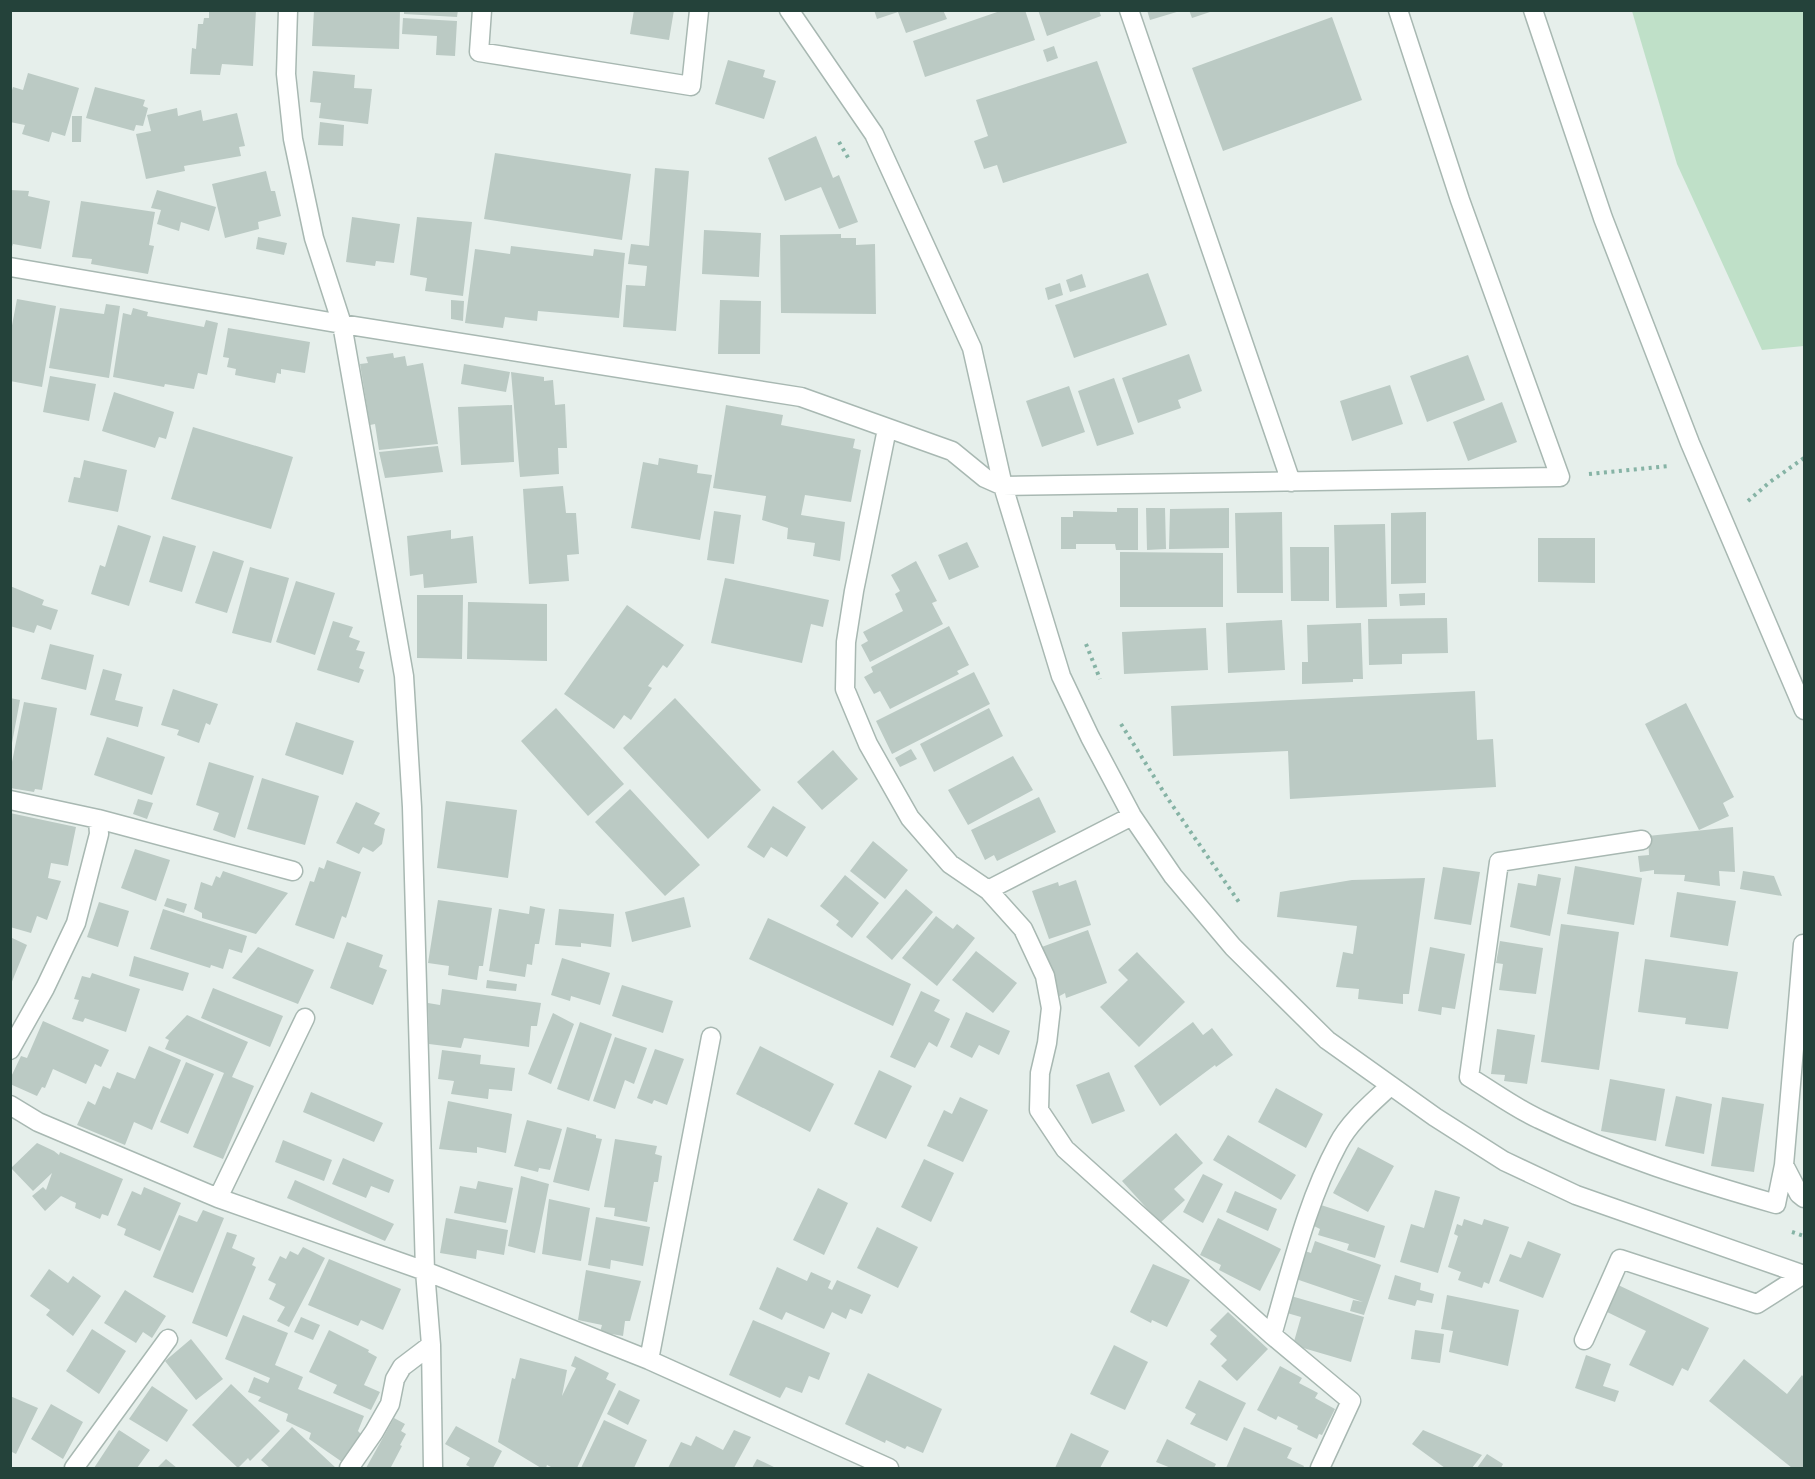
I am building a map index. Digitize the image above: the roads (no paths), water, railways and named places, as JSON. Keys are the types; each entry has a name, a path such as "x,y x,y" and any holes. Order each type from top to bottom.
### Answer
{"street":[{"path":"288,10 286,74 293,139 314,238 342,324 404,676 412,807 425,1271 431,1346 433,1468"},
{"path":"482,10 479,52 691,86 699,11"},
{"path":"789,10 874,134 972,348 1003,486 1061,676 1132,816 1173,876 1233,947 1327,1040 1435,1118 1504,1161 1576,1196 1804,1275"},
{"path":"1129,10 1291,482"},
{"path":"10,267 342,324 801,397 952,451 985,478 1003,486 1560,477 1460,200 1398,10"},
{"path":"1533,10 1603,218 1699,464 1804,710"},
{"path":"888,429 854,591 846,642 845,689 868,744 910,818 950,864 988,890 1023,929 1045,976 1051,1008 1047,1044 1040,1074 1039,1110 1065,1149 1272,1335 1351,1401 1320,1468"},
{"path":"10,800 98,819 293,871"},
{"path":"988,890 1132,816"},
{"path":"10,1050 45,988 76,923 99,834 98,819"},
{"path":"1642,840 1499,862 1469,1077 1538,1119 1687,1178 1776,1204 1784,1165 1803,944"},
{"path":"218,1198 305,1018"},
{"path":"649,1360 711,1037"},
{"path":"1272,1335 1307,1218 1339,1142 1364,1110 1390,1086"},
{"path":"10,1105 38,1122 218,1198 425,1271 649,1360 889,1468"},
{"path":"1784,1165 1799,1194 1804,1198"},
{"path":"1584,1340 1620,1258 1757,1304 1804,1275"},
{"path":"74,1468 168,1339"},
{"path":"349,1468 390,1404 394,1379 402,1367 431,1346"}]}
